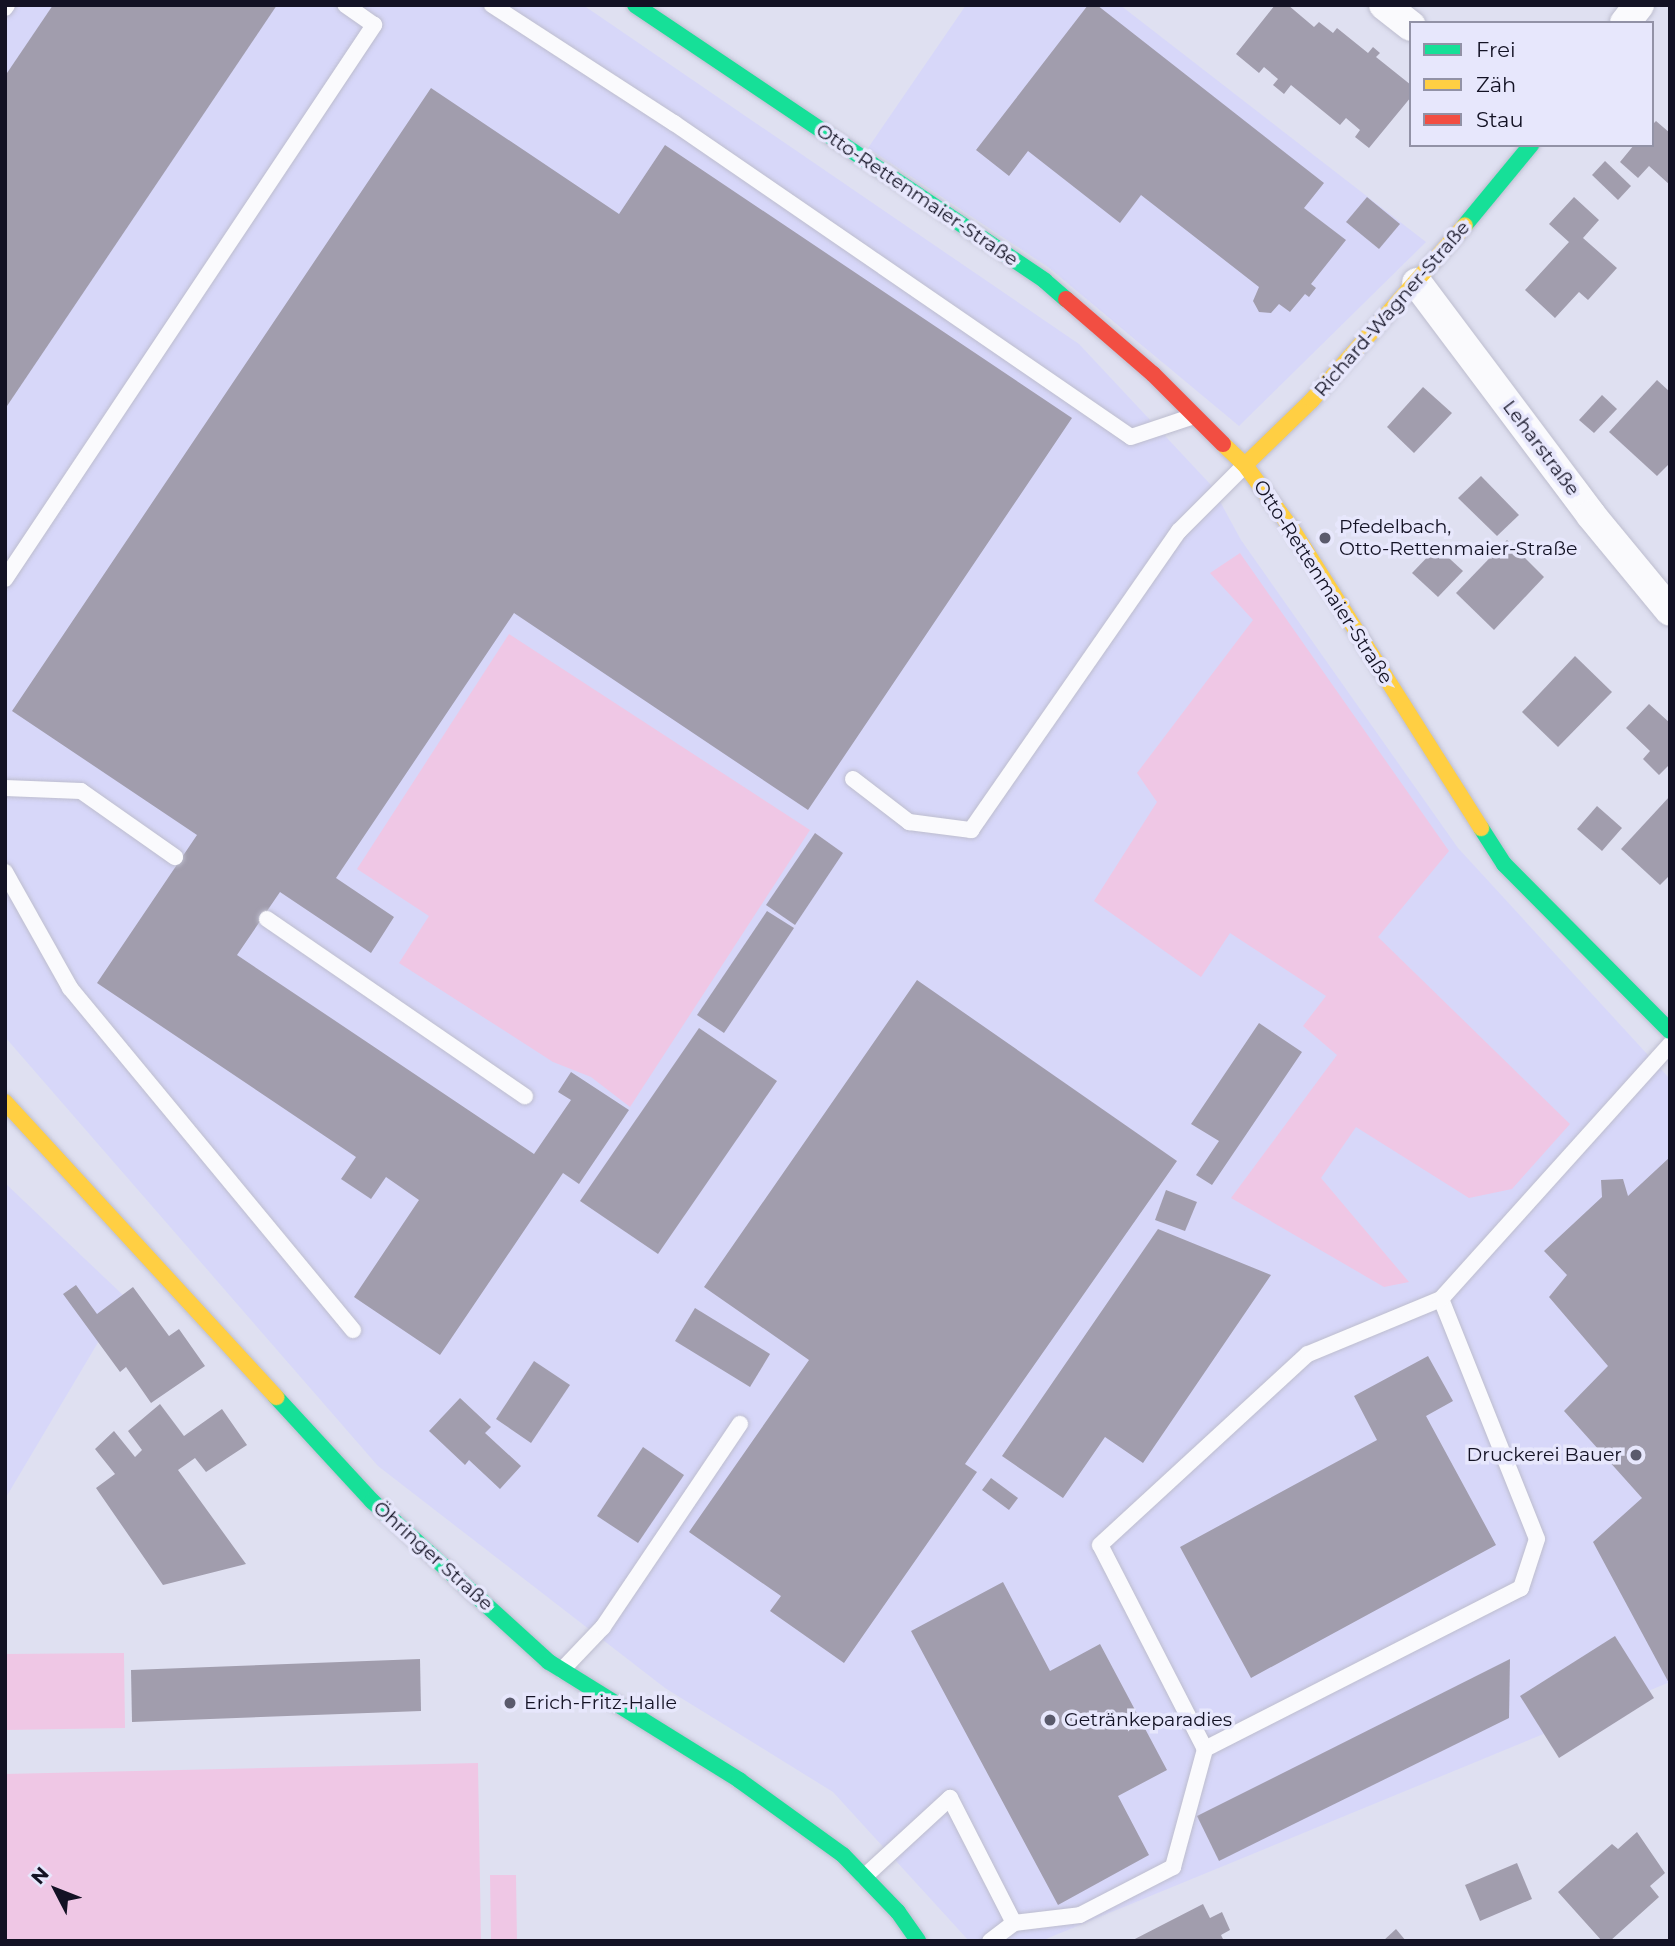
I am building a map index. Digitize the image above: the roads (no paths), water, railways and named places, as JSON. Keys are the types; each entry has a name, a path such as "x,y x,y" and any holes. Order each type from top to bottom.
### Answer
{"street":[{"name":"Otto-Rettenmaier-Straße","path":"635,5 1045,281 1153,374 1244,465 1292,528 1504,863 1670,1031"},
{"path":"1384,5 1409,24"},
{"path":"1627,21 1639,5"},
{"name":"Richard-Wagner-Straße","path":"1244,465 1312,400 1417,283 1529,147"},
{"name":"Leharstraße","path":"1417,283 1591,516 1670,611"},
{"name":"Öhringer Straße","path":"5,1102 372,1501 549,1662 739,1780 843,1854 898,1912 918,1941"}],"lane":[{"path":"5,579 374,25 345,5"},
{"path":"492,5 674,123 1131,437 1195,416"},
{"path":"853,779 909,822 971,830 1179,531 1244,465"},
{"path":"5,788 81,791 175,857"},
{"path":"5,872 70,988 354,1330"},
{"path":"267,919 525,1096"},
{"path":"990,1941 1014,1923 1080,1916 1172,1867 1205,1749 1100,1545 1308,1354 1441,1299 1670,1045"},
{"path":"1205,1749 1521,1588 1538,1539 1441,1299"},
{"path":"562,1670 603,1627 740,1424"},
{"path":"864,1877 950,1798 1014,1923"}],"place":[{"name":"Pfedelbach, Otto-Rettenmaier-Straße","path":"1325,538"},
{"name":"Druckerei Bauer","path":"1636,1455"},
{"name":"Erich-Fritz-Halle","path":"510,1703"},
{"name":"Getränkeparadies","path":"1050,1720"}]}
